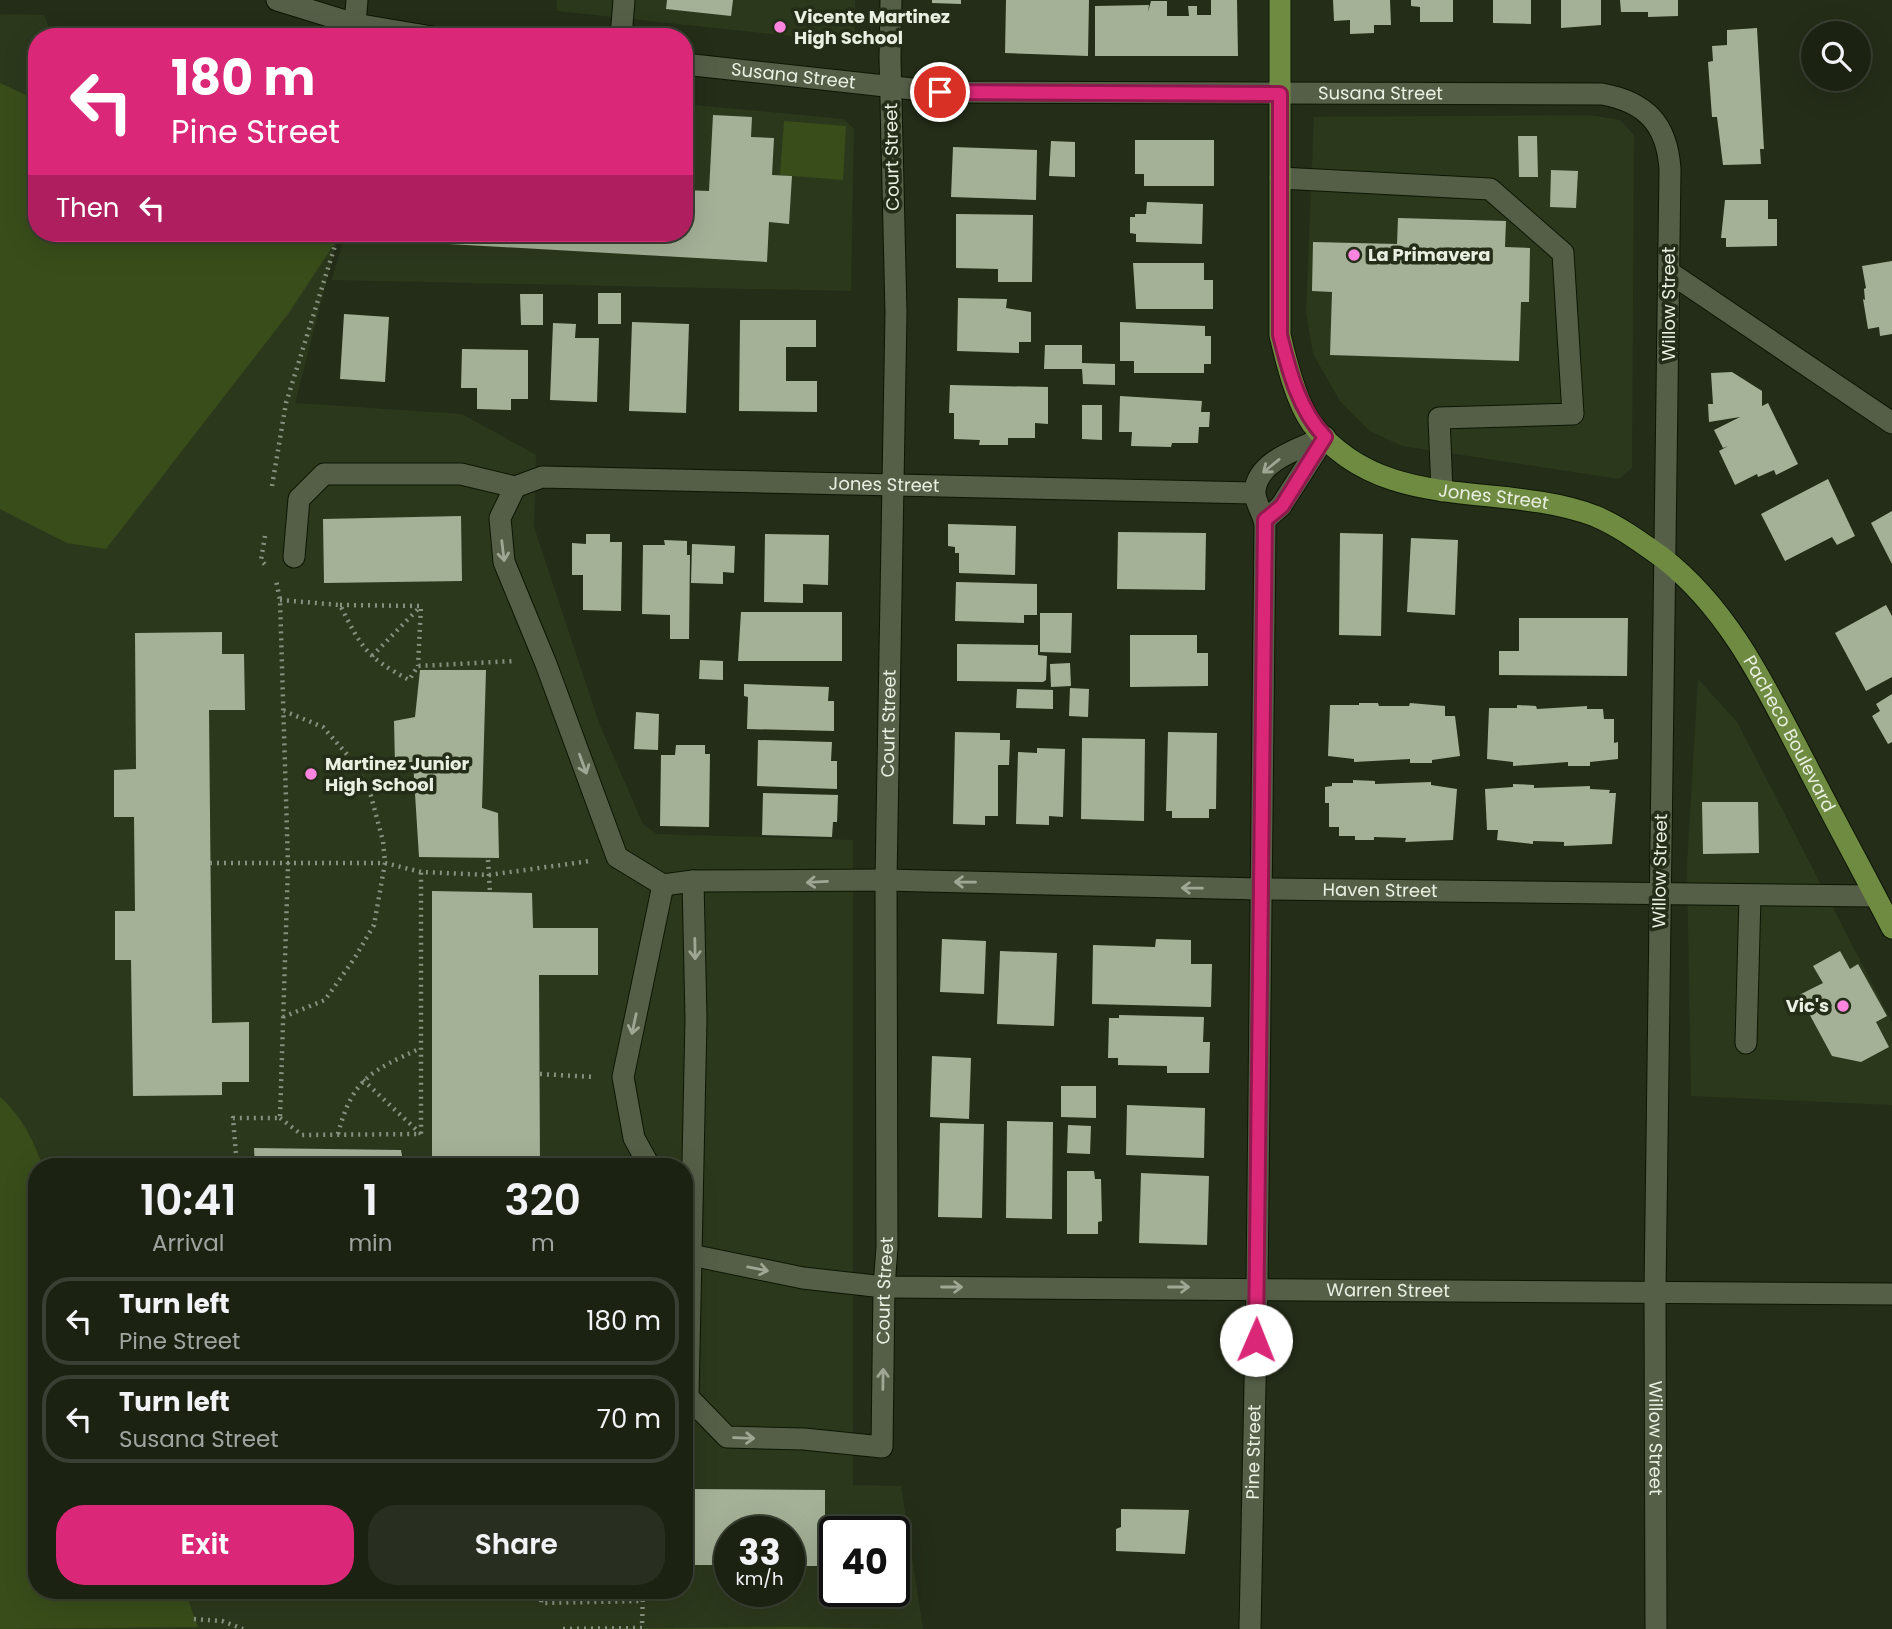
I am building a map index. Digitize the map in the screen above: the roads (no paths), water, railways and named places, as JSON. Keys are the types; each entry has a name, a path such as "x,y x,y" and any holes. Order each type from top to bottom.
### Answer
{"main road":[{"path":"1280,0 1280,335 1288,368 1311,422 1325,437"},
{"name":"Jones Street","path":"1325,437 1363,468 1399,484 1556,507 1595,516 1619,528 1663,559"},
{"name":"Pacheco Boulevard","path":"1663,559 1702,593 1739,642 1892,928"}],"street":[{"path":"277,0 355,24 379,28"},
{"path":"355,24 357,0"},
{"path":"622,28 624,0"},
{"name":"Court Street","path":"693,1402 727,1437 804,1439 882,1447 887,1247 886,880 896,313 890,86 891,0"},
{"name":"Susana Street","path":"693,65 940,92 1602,93 1622,97 1652,117"},
{"name":"Willow Street","path":"1652,117 1663,132 1668,151 1669,272 1655,1291 1656,1629"},
{"path":"1280,178 1490,189 1563,253 1573,414 1439,418 1442,491"},
{"path":"1669,272 1892,422"},
{"path":"1254,493 1259,476 1273,462 1325,437"},
{"path":"1265,520 1282,506 1325,437"},
{"path":"294,557 299,499 324,474 461,474 515,487 500,518 505,562 617,857 663,885 623,1077 634,1138 645,1158"},
{"name":"Jones Street","path":"515,487 542,477 1254,493"},
{"name":"Pine Street","path":"1250,1629 1258,1287 1265,520 1254,493"},
{"name":"Haven Street","path":"663,885 693,881 886,880 1261,890 1875,896"},
{"path":"690,1158 696,1019 693,881"},
{"path":"1746,1043 1750,896"},
{"name":"Warren Street","path":"693,1255 803,1278 884,1287 1258,1287 1892,1294"}],"place":[{"name":"Vicente Martinez High School","path":"780,27"},
{"name":"La Primavera","path":"1354,255"},
{"name":"Martinez Junior High School","path":"311,774"},
{"name":"Vic's","path":"1843,1006"}]}
